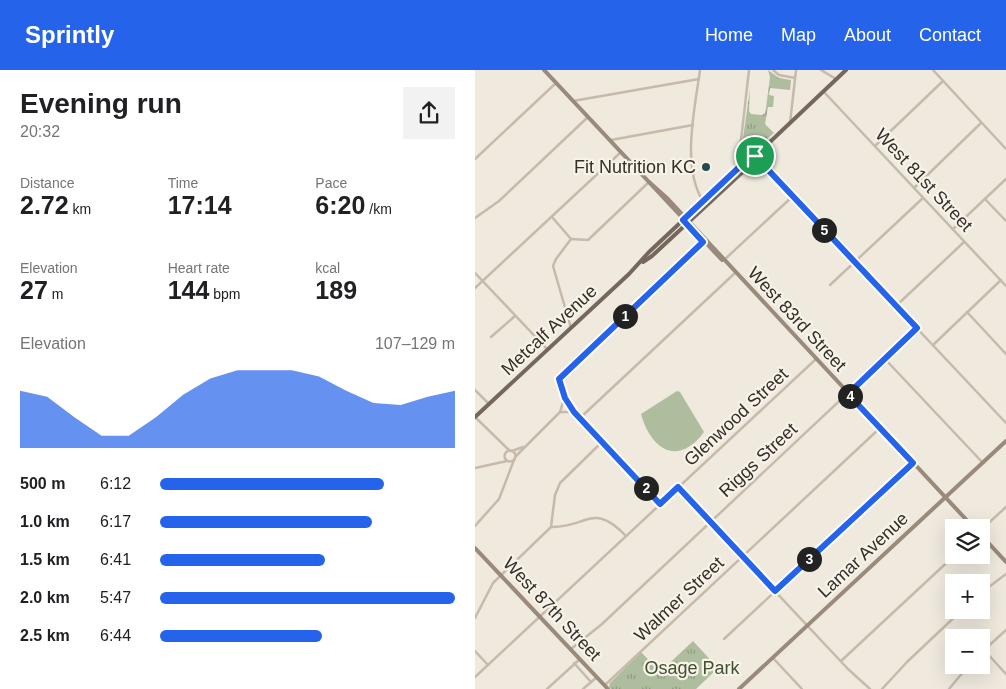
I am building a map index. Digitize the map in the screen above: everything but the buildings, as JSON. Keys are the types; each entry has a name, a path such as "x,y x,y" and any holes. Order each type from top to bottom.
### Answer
{"main road":[{"name":"Metcalf Avenue","path":"641,263 649,252 703,201 744,163 755,156 846,70"},
{"name":"Metcalf Avenue","path":"475,417 641,263 652,256 688,223 748,167 755,156"}],"street":[{"name":"West 83rd Street","path":"544,70 649,182 654,185 723,261"},
{"path":"700,70 693,125 692,163 698,191 703,201"},
{"path":"748,167 740,155 740,141 749,70"},
{"path":"773,70 779,76 795,78"},
{"path":"790,123 796,70"},
{"path":"821,70 836,79"},
{"path":"933,70 1006,149"},
{"path":"573,101 699,79"},
{"path":"875,146 943,81"},
{"path":"475,159 556,83"},
{"name":"West 81st Street","path":"824,91 1006,286"},
{"path":"475,218 499,201 588,117"},
{"path":"914,188 982,123"},
{"path":"610,140 693,125"},
{"path":"475,288 621,152"},
{"path":"755,156 1006,423"},
{"path":"953,229 1006,179"},
{"path":"552,217 571,239 587,240 649,182"},
{"path":"723,261 793,196"},
{"path":"830,285 923,198"},
{"path":"985,199 1006,221"},
{"name":"West 83rd Street","path":"688,223 703,242 735,273 966,519"},
{"path":"571,239 555,259 553,266 571,328"},
{"path":"660,504 574,412 565,398 559,382 560,377 703,242"},
{"path":"896,306 965,242"},
{"path":"475,273 548,350"},
{"path":"580,418 735,273"},
{"path":"933,345 1001,280"},
{"path":"967,312 1006,354"},
{"path":"491,337 515,316"},
{"name":"Riggs Street","path":"571,649 602,624 917,328"},
{"name":"Glenwood Street","path":"475,676 816,359"},
{"path":"885,359 983,462"},
{"path":"475,390 489,404"},
{"path":"475,526 496,505 514,459 524,446 560,412 565,398"},
{"path":"560,412 574,412"},
{"path":"475,417 501,444 511,451 514,459"},
{"name":"Walmer Street","path":"607,687 743,556 881,428"},
{"name":"Lamar Avenue","path":"739,689 1006,441"},
{"path":"551,527 555,494 560,483 602,442"},
{"path":"501,444 509,470"},
{"path":"497,461 505,454 524,446"},
{"path":"475,468 497,461 514,459"},
{"path":"724,639 913,463"},
{"path":"678,487 807,626 870,689"},
{"path":"990,522 1006,507"},
{"path":"475,618 491,588 501,576 551,527 600,518 613,523 626,536"},
{"path":"990,545 1006,562"},
{"name":"West 87th Street","path":"475,548 607,687"},
{"path":"475,556 479,552"},
{"path":"841,661 945,564"},
{"path":"990,587 1006,574"},
{"path":"883,689 902,666 952,619"},
{"path":"990,645 1006,630"},
{"path":"475,651 488,665"},
{"path":"990,657 1006,674"},
{"path":"547,689 579,658"},
{"path":"773,658 802,689"},
{"path":"574,663 591,682"},
{"path":"949,689 961,674"},
{"path":"583,689 597,677"},
{"path":"952,685 956,689"}],"green space":[{"path":"768,70 779,78 791,80 790,90 770,88 769,95 774,96 773,107 768,107 765,124 774,133 745,157 742,145 750,89 749,111 751,114 762,115 765,113 766,108 770,77"},
{"path":"677,391 680,392 704,432 694,443 685,449 675,451 667,450 658,445 651,437 641,414"},
{"name":"Osage Park","path":"693,641 718,668 696,689 611,689 609,687 610,683 641,652 660,672"}],"place":[{"name":"Fit Nutrition KC","path":"706,167"}],"route":[{"path":"755,156 917,328 848,394 913,463 775,591 678,487 660,504 574,412 565,398 559,382 560,377 703,242 683,220 750,157 755,156"}]}
